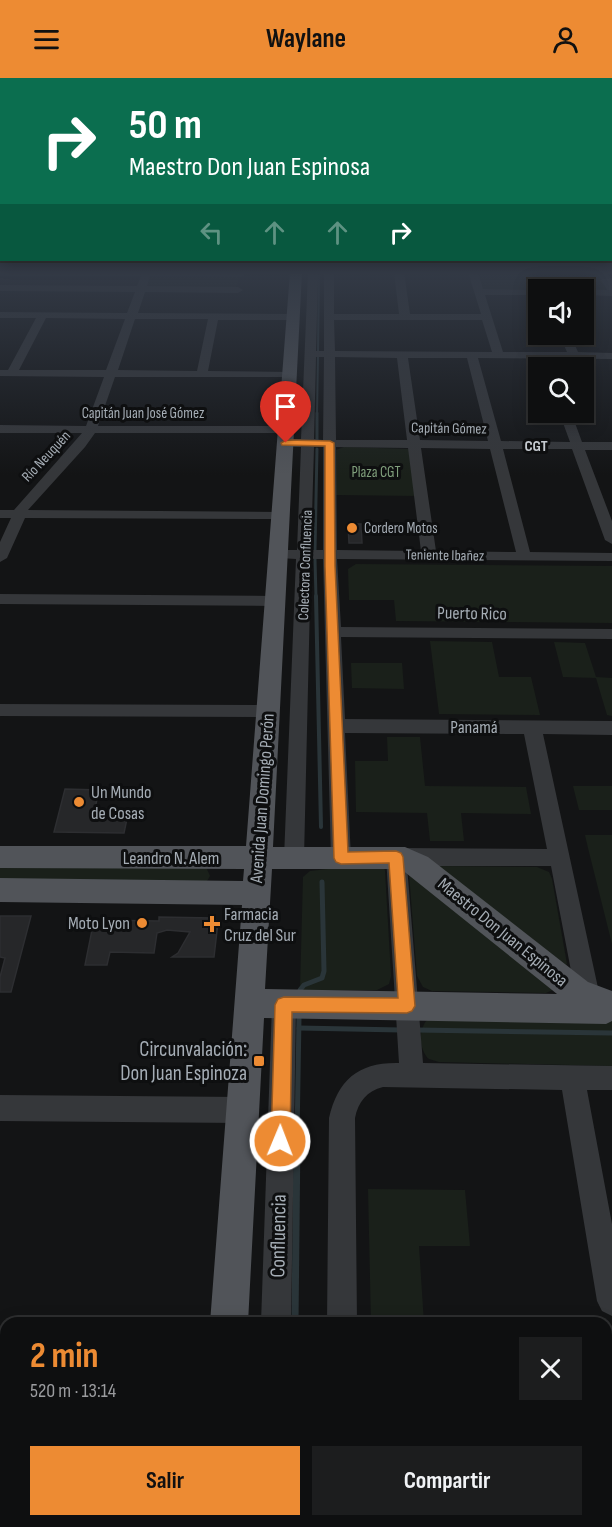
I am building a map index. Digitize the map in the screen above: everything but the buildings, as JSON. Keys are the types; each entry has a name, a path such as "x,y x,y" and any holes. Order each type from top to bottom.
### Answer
{"main road":[{"name":"Avenida Juan Domingo Perón","path":"229,1317 292,340"},
{"name":"Leandro N. Alem","path":"0,857 258,859 396,857"},
{"name":"Maestro Don Juan Espinosa","path":"396,857 414,862 569,986 604,1004"},
{"path":"201,892 214,887 221,878 217,863 205,858"},
{"name":"Leandro N. Alem","path":"0,891 256,893"},
{"name":"Maestro Don Juan Espinosa","path":"249,1003 284,1005 408,1022 604,1004"}],"street":[{"path":"6,373 27,340"},
{"name":"Río Neuquén","path":"0,558 18,514 81,444 91,429 123,340"},
{"path":"202,374 209,340"},
{"name":"Colectora Confluencia","path":"294,858 311,340"},
{"path":"329,340 330,554 341,858"},
{"path":"493,340 498,355"},
{"path":"569,345 574,356"},
{"path":"291,354 612,356"},
{"path":"402,354 429,555"},
{"path":"472,355 524,556"},
{"path":"6,373 290,375"},
{"path":"569,423 612,540"},
{"name":"Capitán Juan José Gómez","path":"0,429 91,429 286,436"},
{"name":"Capitán Gómez","path":"286,436 309,443 612,446"},
{"path":"0,514 281,516"},
{"name":"Teniente Ibañez","path":"279,554 612,557"},
{"path":"0,599 274,601"},
{"name":"Puerto Rico","path":"333,632 612,634"},
{"path":"0,710 267,711"},
{"name":"Panamá","path":"336,726 612,728"},
{"path":"532,727 559,858 604,1004"},
{"path":"396,857 412,1075"},
{"name":"Leandro N. Alem","path":"396,857 559,858"},
{"name":"Confluencia","path":"276,1317 284,1005"},
{"path":"342,1317 342,1118 346,1100 356,1087 375,1076 612,1078"},
{"path":"572,1078 612,1300"},
{"path":"0,1108 242,1110"}],"green space":[{"name":"Plaza CGT","path":"344,447 409,449 416,496 336,495 336,450"},
{"path":"356,564 612,566 612,623 396,621 394,600 349,600 348,569"},
{"path":"430,641 492,642 499,677 531,677 540,715 439,714"},
{"path":"554,642 585,643 596,677 612,678 612,716 607,715 596,678 563,677"},
{"path":"351,663 402,663 404,689 352,688"},
{"path":"387,737 420,737 425,786 526,787 531,814 461,813 464,841 430,841 427,813 356,812 355,761 388,761"},
{"path":"573,786 612,786 612,810 579,810"},
{"path":"585,835 612,835 612,944 588,848"},
{"path":"0,863 206,867 210,876 207,881 0,881"},
{"path":"362,865 384,868 385,871 391,976 389,984 377,990 300,990 303,877 310,871"},
{"path":"438,866 537,867 549,872 567,964 566,965"},
{"path":"409,873 553,990 546,993 432,991 423,987 417,976"},
{"path":"612,1019 612,1066 439,1062 429,1059 423,1051 421,1040 422,1029 427,1020"},
{"path":"368,1189 465,1190 470,1246 419,1246 424,1317 371,1317"}],"waterway":[{"path":"318,340 318,351"},
{"path":"317,415 318,357"},
{"path":"317,415 317,440"},
{"path":"315,550 317,449"},
{"path":"315,559 316,598"},
{"path":"316,596 321,827"},
{"path":"300,990 304,985 322,978 324,971 322,882"},
{"path":"297,1137 299,1018"},
{"path":"299,1028 401,1030"},
{"path":"416,1030 612,1033"},
{"path":"295,1317 297,1135"}],"place":[{"name":"Cordero Motos","path":"352,528"},
{"name":"Un Mundo de Cosas","path":"79,802"},
{"name":"Moto Lyon","path":"142,923"},
{"name":"Farmacia Cruz del Sur","path":"212,924"},
{"name":"Circunvalación: Don Juan Espinoza","path":"259,1061"}],"district":[{"name":"CGT","path":"536,445"}],"route":[{"path":"280,1141 284,1005 407,1006 396,857 341,858 330,566 330,443 286,443"}]}
